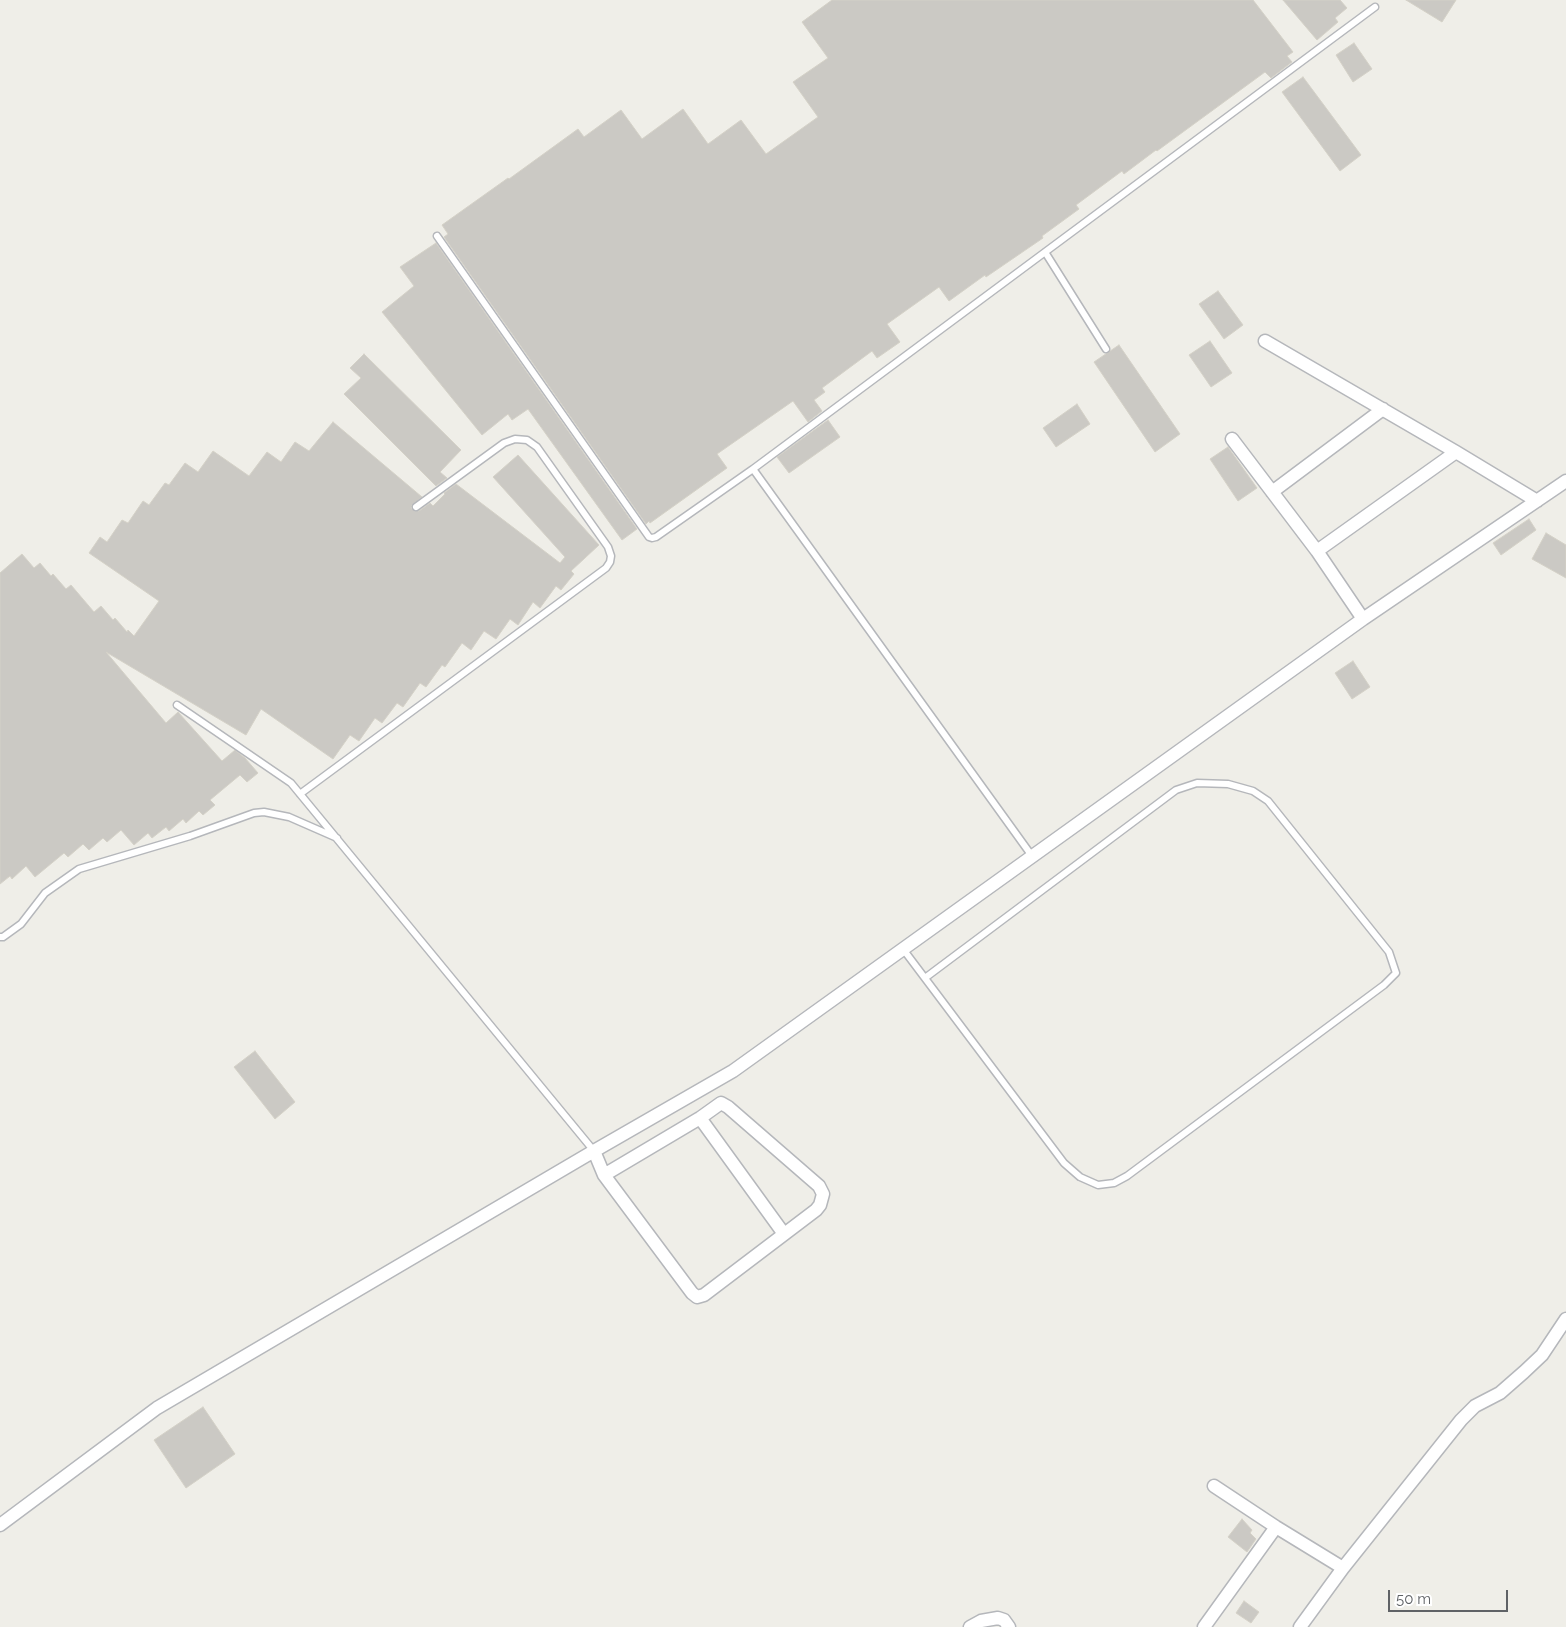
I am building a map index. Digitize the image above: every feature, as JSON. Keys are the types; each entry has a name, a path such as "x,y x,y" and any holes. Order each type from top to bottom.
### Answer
{"street":[{"path":"1265,341 1537,501"},
{"path":"1272,492 1383,410"},
{"path":"1232,439 1317,551 1363,619"},
{"path":"1317,551 1456,452"},
{"path":"0,1525 157,1408 732,1071 1363,619 1566,481"},
{"path":"594,1151 604,1175 692,1293 697,1297 704,1295 820,1205 823,1194 822,1190 726,1105 721,1103 717,1104 700,1118 604,1175"},
{"path":"700,1118 784,1234"},
{"path":"1300,1627 1343,1568 1468,1413 1475,1406 1500,1393 1542,1355 1566,1319"},
{"path":"1214,1486 1343,1568"},
{"path":"1204,1627 1276,1527"},
{"path":"970,1627 982,1621 998,1618 1004,1620 1009,1627"}],"lane":[{"path":"437,236 652,538 753,469 1375,7"},
{"path":"1045,252 1106,349"},
{"path":"300,794 598,574 610,562 611,556 608,547 537,446 527,440 515,439 504,443 416,507"},
{"path":"753,469 1032,856"},
{"path":"177,704 291,783 594,1151"},
{"path":"903,949 1064,1163 1080,1177 1098,1185 1114,1182 1127,1176 1384,985 1396,973 1389,952 1268,801 1253,791 1228,784 1197,783 1176,790 925,978"},
{"path":"0,937 3,937 21,924 45,893 79,869 190,836 254,813 276,813 338,838"}],"building":[{"path":"832,0 1253,0 1293,52 1287,56 1292,62 1271,78 1265,72 1124,174 1122,171 1076,205 1079,209 1042,236 1043,238 986,277 985,275 949,301 939,287 887,324 900,342 877,358 872,351 822,388 825,392 814,400 822,411 808,422 793,401 717,454 727,468 646,524 444,237 448,234 442,225 578,129 584,137 621,110 642,139 683,109 708,144 741,120 766,154 818,117 793,82 828,58 802,22"},
{"path":"1283,0 1340,0 1347,8 1335,18 1338,22 1317,40"},
{"path":"1406,0 1456,0 1442,22"},
{"path":"1354,43 1372,69 1353,82 1336,55"},
{"path":"1303,77 1361,155 1340,171 1282,92"},
{"path":"436,243 637,529 622,540 528,409 512,420 508,414 482,435 382,312 414,286 400,267"},
{"path":"1218,291 1243,325 1224,339 1199,304"},
{"path":"1210,341 1232,373 1211,387 1189,355"},
{"path":"1119,345 1180,434 1155,452 1094,362"},
{"path":"364,354 461,450 440,472 447,478 436,486 344,394 361,378 350,368"},
{"path":"1077,404 1090,424 1056,447 1043,428"},
{"path":"828,420 840,437 789,473 777,457"},
{"path":"333,422 422,497 412,505 411,508 414,511 419,511 430,503 433,506 444,493 456,484 560,563 565,557 493,477 518,455 599,545 571,571 574,574 561,590 556,586 540,608 533,602 518,625 510,619 496,639 484,631 471,650 462,643 445,667 442,665 426,687 420,683 403,707 397,703 382,723 375,718 359,741 350,735 333,759 261,709 246,735 106,652 166,723 178,712 222,761 235,750 258,773 247,782 240,775 210,800 215,805 203,815 199,811 186,823 183,819 169,831 166,827 152,838 148,833 134,845 121,830 107,842 103,838 89,850 83,844 68,857 64,853 35,877 26,866 12,879 10,876 0,884 0,573 22,554 34,568 40,563 66,589 71,585 94,612 101,606 113,620 115,618 127,632 128,630 134,636 159,601 89,553 100,537 107,542 122,520 128,523 143,501 149,505 165,483 169,485 185,463 198,472 213,451 249,476 267,452 281,462 295,442 309,451"},
{"path":"1228,447 1257,488 1238,501 1210,459"},
{"path":"1529,519 1536,530 1501,555 1493,543"},
{"path":"1546,533 1566,545 1566,578 1532,559"},
{"path":"1353,661 1370,687 1352,699 1335,673"},
{"path":"255,1051 295,1102 275,1119 234,1067"},
{"path":"203,1407 235,1454 186,1488 154,1440"},
{"path":"1242,1519 1252,1530 1250,1533 1256,1539 1247,1552 1228,1537"},
{"path":"1244,1601 1259,1612 1251,1623 1236,1613"}]}
